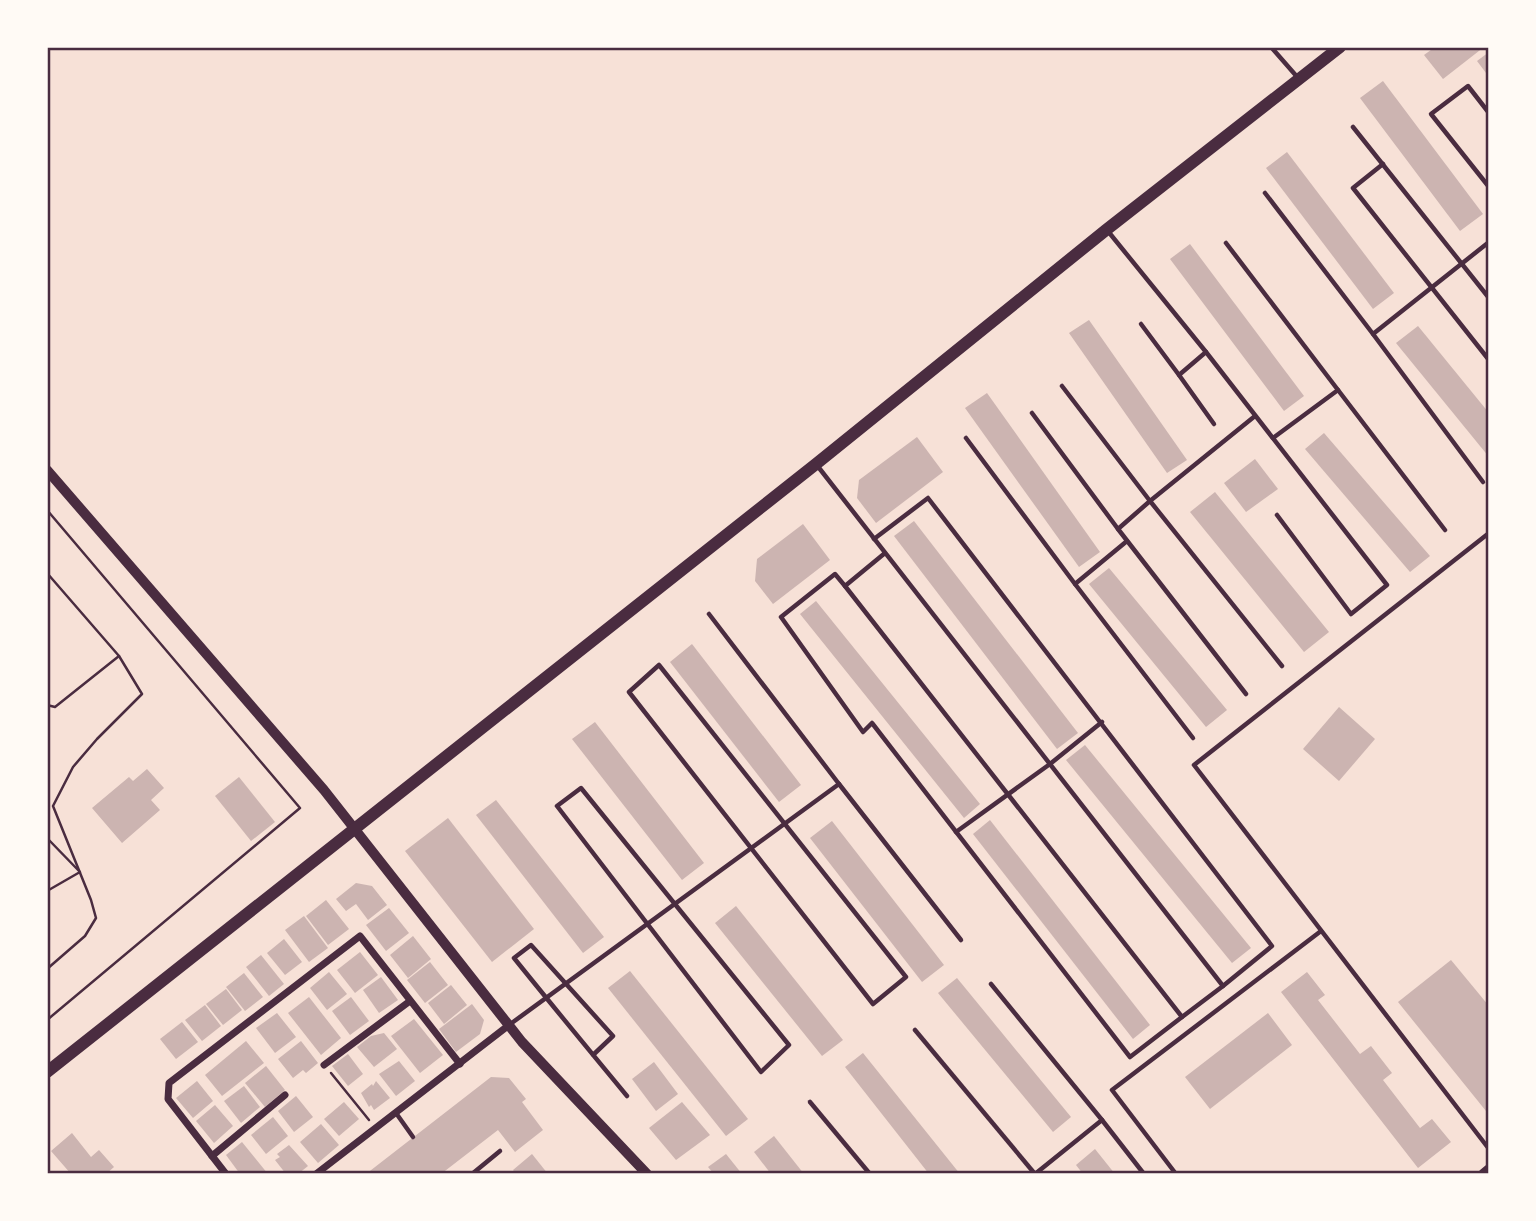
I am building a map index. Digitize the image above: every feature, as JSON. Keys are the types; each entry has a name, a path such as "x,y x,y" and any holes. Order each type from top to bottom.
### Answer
{"main road":[{"path":"47,1072 1340,47"}],"street":[{"path":"47,470 356,828 509,1025 647,1174"},
{"path":"226,1174 168,1099 169,1083 360,936 460,1064"},
{"path":"324,1065 410,1001"},
{"path":"316,1174 509,1025"},
{"path":"212,1156 285,1096"},
{"path":"1483,1174 1489,1168"}],"lane":[{"path":"1271,47 1300,79"},
{"path":"1489,113 1468,86 1431,114 1489,187"},
{"path":"1353,127 1489,298"},
{"path":"1383,164 1353,188 1489,360"},
{"path":"1265,193 1483,482"},
{"path":"1106,230 1206,352 1387,585 1351,614 1277,514"},
{"path":"1373,334 1489,242"},
{"path":"1226,243 1445,530"},
{"path":"1141,324 1214,424"},
{"path":"1179,375 1206,352"},
{"path":"1062,386 1282,666"},
{"path":"1273,438 1338,390"},
{"path":"1032,413 1246,694"},
{"path":"1118,529 1255,416"},
{"path":"966,438 1193,738"},
{"path":"816,464 1223,986"},
{"path":"874,539 928,498 1272,946 1223,986 1130,1057 873,723 863,732 781,617 835,574 1182,1017"},
{"path":"1489,533 1194,765 1489,1149"},
{"path":"1075,584 1127,541"},
{"path":"845,586 886,553"},
{"path":"709,614 961,940"},
{"path":"659,665 906,977 873,1004 751,848 629,692 659,665"},
{"path":"956,832 1050,764 1102,722"},
{"path":"509,1025 839,784"},
{"path":"582,788 675,904 789,1045 761,1072 557,806 582,788"},
{"path":"1176,1174 1112,1090 1321,931"},
{"path":"593,1055 613,1036 531,944 514,958 546,998 593,1055 627,1096"},
{"path":"991,984 1144,1174"},
{"path":"915,1030 1035,1174 1102,1121"},
{"path":"810,1102 870,1174"},
{"path":"395,1112 413,1137"},
{"path":"472,1174 500,1151"}],"path":[{"path":"47,510 300,808 47,1020"},
{"path":"47,573 119,656 142,694 73,767 53,806 96,918 85,936 47,969"},
{"path":"47,705 55,707 119,656"},
{"path":"47,838 79,872"},
{"path":"47,891 79,872"},
{"path":"324,1065 376,1128"}],"building":[{"path":"1435,47 1484,47 1443,79 1424,55"},
{"path":"1489,52 1489,77 1477,61"},
{"path":"1383,81 1483,214 1460,231 1360,98"},
{"path":"1287,152 1394,293 1373,309 1266,168"},
{"path":"1190,244 1304,396 1284,411 1170,259"},
{"path":"1089,320 1187,460 1167,473 1069,333"},
{"path":"1418,326 1489,413 1489,457 1396,343"},
{"path":"987,393 1100,552 1079,567 965,408"},
{"path":"1324,433 1430,556 1410,572 1305,449"},
{"path":"917,437 943,472 876,523 857,498 859,480"},
{"path":"1255,459 1278,489 1246,512 1224,483"},
{"path":"1215,492 1329,632 1304,652 1190,512"},
{"path":"914,521 1078,733 1057,749 894,536"},
{"path":"803,524 830,560 773,604 755,581 757,559"},
{"path":"1109,568 1227,710 1206,727 1089,584"},
{"path":"816,601 980,804 964,818 800,614"},
{"path":"692,644 801,785 779,802 670,662"},
{"path":"1339,707 1375,739 1339,781 1303,749"},
{"path":"595,722 704,863 682,880 572,739"},
{"path":"1085,745 1251,948 1232,963 1066,760"},
{"path":"147,769 164,788 151,800 160,810 122,843 92,808 129,777 133,781"},
{"path":"239,777 275,822 251,841 215,796"},
{"path":"496,800 604,937 583,953 476,815"},
{"path":"448,818 534,929 492,962 405,851"},
{"path":"990,820 1150,1025 1133,1039 973,834"},
{"path":"832,821 944,965 922,982 810,838"},
{"path":"356,883 372,886 387,905 368,920 356,904 346,911 336,899"},
{"path":"326,900 349,929 328,945 306,916"},
{"path":"736,906 843,1040 822,1056 715,923"},
{"path":"389,908 409,933 386,951 366,925"},
{"path":"304,916 328,948 309,962 285,930"},
{"path":"413,936 431,959 408,978 390,955"},
{"path":"284,939 302,962 285,975 267,953"},
{"path":"360,952 378,975 355,993 337,970"},
{"path":"261,955 284,984 269,996 246,967"},
{"path":"1451,960 1489,1006 1489,1109 1486,1111 1398,1002"},
{"path":"430,962 448,985 425,1003 407,980"},
{"path":"630,971 748,1119 726,1136 608,988"},
{"path":"329,972 347,994 327,1010 310,988"},
{"path":"1307,972 1325,995 1318,1000 1360,1054 1371,1046 1392,1073 1383,1080 1420,1128 1432,1119 1451,1142 1418,1168 1281,992"},
{"path":"244,973 263,997 245,1011 226,987"},
{"path":"381,977 398,1000 379,1013 363,990"},
{"path":"957,978 1071,1117 1053,1132 938,993"},
{"path":"451,985 467,1005 444,1024 428,1003"},
{"path":"226,989 242,1010 223,1025 206,1004"},
{"path":"309,997 341,1038 321,1055 288,1013"},
{"path":"351,997 369,1021 350,1035 332,1011"},
{"path":"472,1004 484,1020 480,1034 456,1052 439,1029"},
{"path":"205,1005 221,1026 202,1041 185,1020"},
{"path":"277,1013 296,1037 275,1053 256,1028"},
{"path":"1268,1013 1292,1045 1210,1109 1185,1077"},
{"path":"414,1019 443,1055 420,1073 391,1036"},
{"path":"182,1022 198,1042 176,1059 160,1039"},
{"path":"384,1033 397,1049 374,1067 357,1047 371,1036"},
{"path":"246,1041 264,1063 222,1096 205,1075"},
{"path":"301,1041 318,1063 306,1073 303,1070 293,1078 278,1059"},
{"path":"863,1053 960,1174 929,1174 845,1067"},
{"path":"348,1054 363,1074 348,1086 332,1066"},
{"path":"399,1061 415,1081 396,1096 379,1074"},
{"path":"654,1062 678,1094 656,1111 632,1079"},
{"path":"266,1066 285,1090 265,1107 245,1083"},
{"path":"491,1077 509,1078 526,1099 522,1102 543,1130 515,1152 498,1130 441,1174 366,1174"},
{"path":"197,1081 213,1101 193,1118 176,1098"},
{"path":"376,1081 390,1098 374,1110 371,1105 369,1107 361,1093"},
{"path":"244,1086 260,1107 241,1123 224,1101"},
{"path":"296,1096 313,1117 294,1132 278,1111"},
{"path":"344,1102 359,1119 339,1136 324,1119"},
{"path":"682,1102 710,1135 676,1160 649,1128"},
{"path":"215,1105 233,1126 214,1143 196,1121"},
{"path":"273,1117 288,1136 266,1154 251,1135"},
{"path":"321,1124 339,1145 318,1163 300,1142"},
{"path":"72,1133 91,1157 99,1150 114,1167 106,1174 71,1174 51,1151"},
{"path":"774,1136 804,1174 771,1174 754,1152"},
{"path":"242,1142 268,1174 240,1174 226,1155"},
{"path":"289,1145 308,1166 298,1174 286,1174 275,1160 280,1157 277,1154"},
{"path":"1095,1149 1115,1174 1083,1174 1076,1165"},
{"path":"532,1154 548,1174 516,1174 513,1170"},
{"path":"726,1154 742,1174 714,1174 708,1167"}]}
